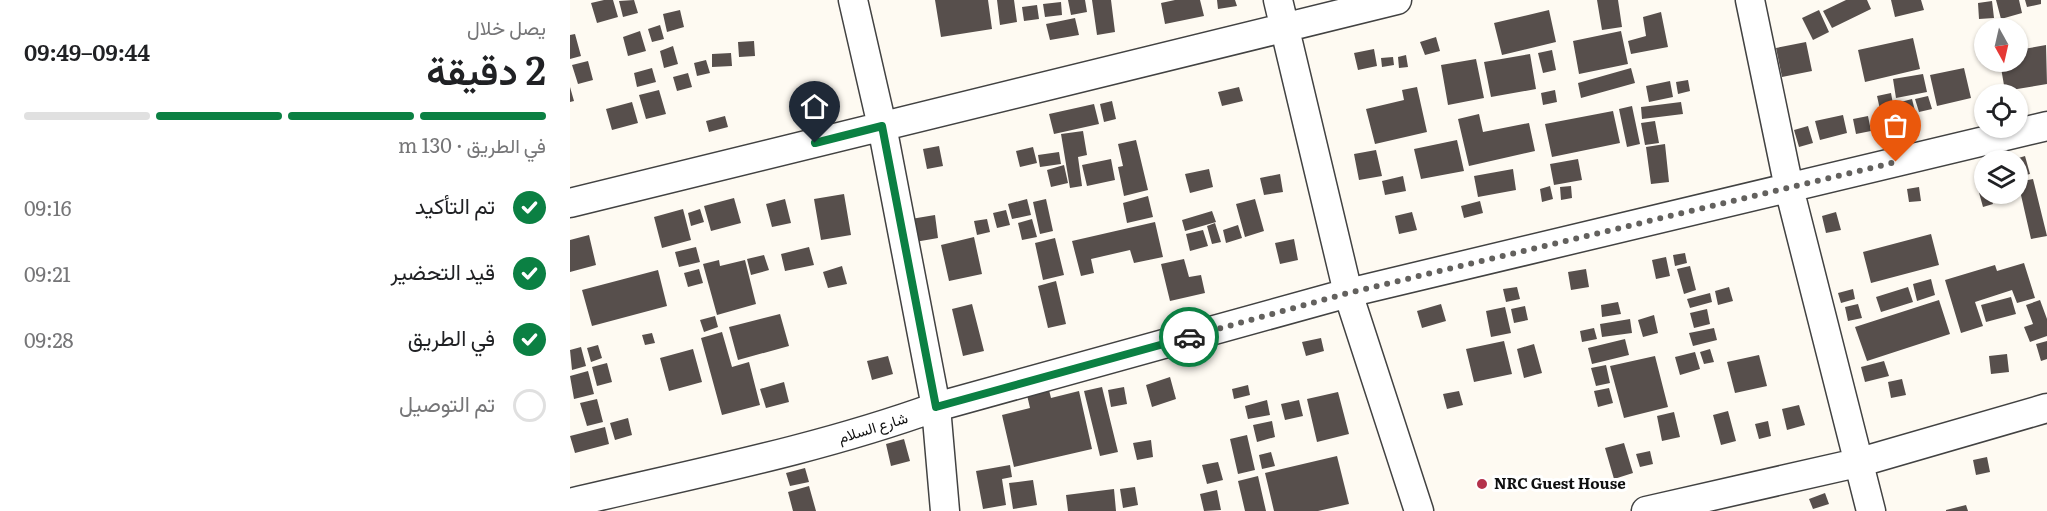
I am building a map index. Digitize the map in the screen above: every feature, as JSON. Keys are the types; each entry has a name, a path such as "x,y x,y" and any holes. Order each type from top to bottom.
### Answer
{"street":[{"path":"853,0 882,126 936,407 945,511"},
{"path":"1278,0 1348,293 1419,511"},
{"path":"570,203 1397,0"},
{"path":"1750,0 1789,188 1871,511"},
{"name":"شارع السلام","path":"570,503 760,459 894,423 936,407 1348,293 2047,126"},
{"path":"1646,511 1857,463 2047,408"}],"building":[{"path":"613,0 618,17 597,23 591,3"},
{"path":"634,0 638,13 623,17 619,1"},
{"path":"935,0 988,0 992,29 941,37"},
{"path":"997,0 1014,0 1017,22 1000,25"},
{"path":"1068,0 1085,0 1087,12 1071,15"},
{"path":"1092,0 1111,0 1115,32 1097,35"},
{"path":"1175,0 1200,0 1204,16 1165,24 1161,3"},
{"path":"1217,0 1235,0 1237,6 1218,9"},
{"path":"1597,0 1618,0 1622,27 1602,30"},
{"path":"1846,0 1867,0 1871,9 1832,28 1823,11"},
{"path":"1891,0 1921,0 1924,10 1895,17"},
{"path":"1996,0 2019,0 2022,13 2001,18"},
{"path":"2025,0 2041,0 2041,4 2027,7"},
{"path":"1992,1 1994,18 1979,18 1978,3"},
{"path":"1061,2 1062,15 1045,17 1043,4"},
{"path":"1037,5 1039,19 1024,21 1022,7"},
{"path":"680,10 684,27 667,32 663,14"},
{"path":"1549,10 1556,42 1502,55 1494,23"},
{"path":"1819,10 1829,32 1813,40 1802,18"},
{"path":"1661,12 1668,47 1631,54 1628,41 1646,36 1643,17"},
{"path":"1075,18 1079,35 1050,40 1046,24"},
{"path":"660,25 664,39 652,42 648,29"},
{"path":"640,31 646,51 628,56 623,37"},
{"path":"1621,31 1628,64 1579,74 1573,41"},
{"path":"575,34 581,56 570,59 570,35"},
{"path":"1436,37 1440,51 1425,55 1420,42"},
{"path":"1913,38 1920,69 1865,82 1858,50"},
{"path":"754,41 755,56 739,57 738,42"},
{"path":"1806,42 1812,71 1782,77 1776,48"},
{"path":"2046,45 2047,84 2028,87 2028,84 2004,84 2002,72 2028,72 2028,48"},
{"path":"673,46 678,64 664,68 660,51"},
{"path":"1374,49 1377,66 1358,70 1354,53"},
{"path":"1552,50 1556,70 1543,73 1538,53"},
{"path":"731,53 732,66 712,67 712,54"},
{"path":"1530,54 1536,89 1491,97 1484,62"},
{"path":"1406,55 1408,67 1399,68 1398,57"},
{"path":"1393,57 1394,65 1382,67 1381,58"},
{"path":"1476,59 1484,98 1448,105 1441,65"},
{"path":"706,60 710,73 697,76 694,63"},
{"path":"588,61 593,80 578,84 572,65"},
{"path":"652,68 656,82 637,87 634,73"},
{"path":"1631,68 1635,83 1581,98 1578,83"},
{"path":"1964,68 1971,98 1937,106 1930,75"},
{"path":"688,73 692,87 677,91 673,77"},
{"path":"1923,74 1927,92 1896,98 1893,79"},
{"path":"1688,80 1690,91 1678,94 1676,82"},
{"path":"1670,81 1673,97 1649,102 1646,86"},
{"path":"570,87 574,101 570,102"},
{"path":"1239,87 1243,101 1222,106 1218,92"},
{"path":"1417,87 1427,132 1375,144 1366,109 1404,100 1402,90"},
{"path":"659,90 666,114 646,119 639,95"},
{"path":"1555,90 1557,102 1543,105 1541,93"},
{"path":"1891,93 1893,104 1912,99 1916,115 1883,123 1877,96"},
{"path":"1928,96 1932,109 1919,112 1915,99"},
{"path":"1112,101 1116,119 1104,122 1100,104"},
{"path":"632,102 638,123 612,130 606,109"},
{"path":"1681,102 1683,114 1642,119 1641,107"},
{"path":"1094,104 1099,124 1054,134 1049,114"},
{"path":"1632,106 1640,144 1627,147 1619,109"},
{"path":"1613,111 1620,143 1552,157 1545,124"},
{"path":"1479,114 1483,132 1529,123 1535,151 1469,166 1458,119"},
{"path":"1843,115 1847,133 1820,140 1815,121"},
{"path":"725,116 728,127 709,132 706,121"},
{"path":"1868,116 1871,131 1856,134 1853,119"},
{"path":"1655,121 1659,143 1645,145 1641,123"},
{"path":"1808,126 1813,143 1799,147 1794,130"},
{"path":"1083,131 1087,155 1078,157 1082,186 1070,188 1061,134"},
{"path":"1136,140 1148,190 1124,196 1118,167 1123,166 1118,144"},
{"path":"1457,140 1464,171 1421,179 1414,149"},
{"path":"1665,144 1669,182 1651,184 1646,147"},
{"path":"939,146 943,166 927,169 923,149"},
{"path":"1033,147 1037,163 1020,167 1016,151"},
{"path":"1376,150 1382,176 1359,180 1354,154"},
{"path":"1059,152 1061,164 1040,167 1038,155"},
{"path":"1111,159 1115,180 1087,186 1082,165"},
{"path":"1578,159 1582,180 1554,185 1550,164"},
{"path":"1064,165 1068,183 1051,187 1047,170"},
{"path":"1209,169 1213,187 1190,193 1185,174"},
{"path":"1513,169 1516,190 1478,197 1474,176"},
{"path":"1280,174 1283,192 1264,195 1260,178"},
{"path":"1403,176 1406,191 1385,195 1382,181"},
{"path":"2033,179 2047,236 2031,239 2023,204 2028,204 2028,180"},
{"path":"1550,186 1553,199 1542,202 1540,189"},
{"path":"1571,186 1572,198 1561,200 1560,187"},
{"path":"1919,187 1921,201 1909,202 1907,189"},
{"path":"844,194 851,235 821,240 814,199"},
{"path":"1148,196 1153,217 1127,223 1123,203"},
{"path":"734,198 741,223 711,231 704,206"},
{"path":"785,199 791,223 772,227 766,204"},
{"path":"1027,199 1031,215 1012,219 1008,204"},
{"path":"1046,199 1053,231 1040,234 1033,202"},
{"path":"1255,199 1264,231 1245,237 1236,204"},
{"path":"1480,201 1483,213 1464,218 1461,206"},
{"path":"683,209 691,240 662,248 654,217"},
{"path":"700,209 704,222 691,226 688,213"},
{"path":"1006,210 1010,225 997,228 993,213"},
{"path":"1212,211 1216,222 1185,231 1182,220"},
{"path":"1412,212 1417,230 1399,234 1395,216"},
{"path":"1836,212 1841,230 1826,233 1822,216"},
{"path":"935,215 938,238 915,242 911,219"},
{"path":"987,219 990,232 977,235 974,221"},
{"path":"1032,219 1037,237 1022,240 1018,223"},
{"path":"1155,222 1163,257 1134,263 1130,250 1091,259 1094,273 1081,276 1072,241"},
{"path":"1215,223 1221,242 1212,244 1207,226"},
{"path":"1238,225 1242,238 1226,243 1223,230"},
{"path":"1203,230 1208,246 1190,251 1186,234"},
{"path":"1931,234 1939,265 1871,283 1863,252"},
{"path":"589,235 596,265 570,272 570,240"},
{"path":"974,237 982,274 949,281 941,245"},
{"path":"1055,238 1064,275 1043,280 1035,243"},
{"path":"1294,239 1298,260 1280,264 1275,243"},
{"path":"696,247 700,262 679,267 675,252"},
{"path":"809,247 814,265 785,271 781,254"},
{"path":"1685,253 1687,263 1675,266 1673,255"},
{"path":"764,255 769,270 751,275 747,259"},
{"path":"1666,257 1670,276 1656,279 1652,260"},
{"path":"1184,259 1189,277 1201,275 1205,293 1170,301 1161,264"},
{"path":"719,260 720,266 745,260 756,304 717,315 703,264"},
{"path":"2024,263 2035,298 2017,303 2012,290 1975,302 1983,326 1961,333 1945,280 1995,265 1997,271"},
{"path":"842,266 847,284 828,288 823,272"},
{"path":"1690,266 1696,290 1684,294 1677,269"},
{"path":"699,269 703,283 688,287 684,273"},
{"path":"1586,269 1589,287 1571,290 1568,272"},
{"path":"658,270 667,306 592,326 582,290"},
{"path":"1931,279 1935,295 1917,301 1913,284"},
{"path":"1056,281 1066,324 1048,328 1038,286"},
{"path":"1517,287 1520,299 1506,302 1503,289"},
{"path":"1729,287 1733,301 1718,305 1715,291"},
{"path":"1908,287 1913,302 1881,312 1876,297"},
{"path":"1853,289 1855,299 1841,303 1838,293"},
{"path":"1710,293 1712,302 1690,308 1687,299"},
{"path":"2011,297 2016,314 1986,322 1981,305"},
{"path":"1939,300 1950,334 1867,361 1855,327"},
{"path":"2040,300 2047,319 2047,336 2030,342 2024,327 2033,324 2026,305"},
{"path":"1618,302 1621,314 1602,317 1601,305"},
{"path":"972,304 984,351 963,356 952,309"},
{"path":"1441,304 1446,321 1422,328 1417,311"},
{"path":"1858,304 1862,318 1848,321 1845,307"},
{"path":"1525,306 1528,320 1514,323 1511,309"},
{"path":"1505,307 1511,333 1491,337 1486,311"},
{"path":"1707,309 1710,324 1694,328 1690,313"},
{"path":"780,314 789,346 738,360 729,327"},
{"path":"1654,315 1658,333 1643,337 1638,320"},
{"path":"715,316 718,327 704,332 700,320"},
{"path":"1630,319 1632,333 1602,337 1600,324"},
{"path":"1594,328 1597,339 1582,342 1580,331"},
{"path":"1714,328 1717,340 1693,346 1689,333"},
{"path":"722,332 732,367 749,362 760,405 722,415 701,338"},
{"path":"652,333 655,343 645,345 642,335"},
{"path":"1321,338 1324,351 1306,356 1302,342"},
{"path":"1625,339 1629,355 1592,364 1588,348"},
{"path":"1504,341 1512,374 1474,382 1466,349"},
{"path":"2047,341 2047,359 2041,361 2036,344"},
{"path":"1534,344 1542,373 1524,378 1517,349"},
{"path":"598,345 602,358 591,362 587,348"},
{"path":"581,347 586,366 572,370 570,350"},
{"path":"693,349 702,382 669,391 660,358"},
{"path":"1710,349 1714,362 1704,364 1700,352"},
{"path":"1695,352 1700,369 1680,375 1675,357"},
{"path":"2007,354 2009,372 1991,374 1989,356"},
{"path":"1759,355 1767,386 1735,393 1727,362"},
{"path":"888,356 893,374 872,380 867,361"},
{"path":"1655,356 1668,407 1624,418 1610,366"},
{"path":"1884,361 1889,376 1865,382 1861,367"},
{"path":"607,363 612,382 597,386 592,367"},
{"path":"1606,365 1610,383 1596,386 1591,368"},
{"path":"588,371 594,394 574,399 570,376"},
{"path":"1170,377 1176,399 1152,407 1146,385"},
{"path":"1902,379 1906,395 1891,398 1888,382"},
{"path":"784,382 789,402 766,408 760,389"},
{"path":"1248,385 1250,395 1234,399 1232,389"},
{"path":"1102,387 1118,452 1100,456 1084,391"},
{"path":"1124,387 1127,404 1111,407 1108,390"},
{"path":"1609,388 1613,403 1598,407 1594,391"},
{"path":"1049,390 1051,398 1079,391 1092,449 1014,467 1002,415 1030,408 1027,395"},
{"path":"1459,391 1463,405 1447,409 1443,394"},
{"path":"1338,392 1349,434 1317,442 1307,399"},
{"path":"597,399 603,422 587,426 580,403"},
{"path":"1267,400 1270,415 1248,419 1245,406"},
{"path":"1299,400 1303,416 1285,420 1281,404"},
{"path":"1799,405 1805,425 1787,430 1782,409"},
{"path":"1728,411 1736,441 1721,445 1713,415"},
{"path":"1674,412 1680,437 1662,441 1657,416"},
{"path":"628,418 632,435 615,440 610,423"},
{"path":"1272,421 1275,437 1257,442 1253,425"},
{"path":"1768,421 1771,436 1759,439 1755,424"},
{"path":"605,427 609,444 575,453 570,436"},
{"path":"1247,435 1255,470 1238,474 1230,439"},
{"path":"904,439 910,461 891,466 886,444"},
{"path":"1151,440 1153,457 1137,460 1133,443"},
{"path":"1624,443 1633,473 1614,479 1605,448"},
{"path":"1650,451 1653,464 1640,467 1636,454"},
{"path":"1271,452 1275,466 1262,469 1259,455"},
{"path":"1337,456 1349,504 1318,511 1274,511 1265,473"},
{"path":"1987,457 1990,472 1976,475 1973,460"},
{"path":"1218,462 1223,480 1207,484 1202,465"},
{"path":"1010,465 1012,477 1002,479 1006,505 983,509 976,471"},
{"path":"805,468 809,482 790,486 786,473"},
{"path":"1258,476 1266,511 1245,511 1238,481"},
{"path":"1033,480 1037,505 1013,509 1009,483"},
{"path":"809,486 816,511 793,511 788,492"},
{"path":"1135,487 1138,505 1123,508 1120,489"},
{"path":"1114,489 1116,511 1068,511 1066,495"},
{"path":"1217,490 1221,510 1204,511 1200,494"},
{"path":"1825,493 1829,504 1813,509 1809,499"},
{"path":"1966,505 1968,511 1946,511 1946,510"}],"way so far":[{"path":"1189,337 1348,293 1896,162"}],"place":[{"name":"NRC Guest House","path":"1482,484"}],"route":[{"path":"815,143 882,126 936,407 1189,337"}]}
